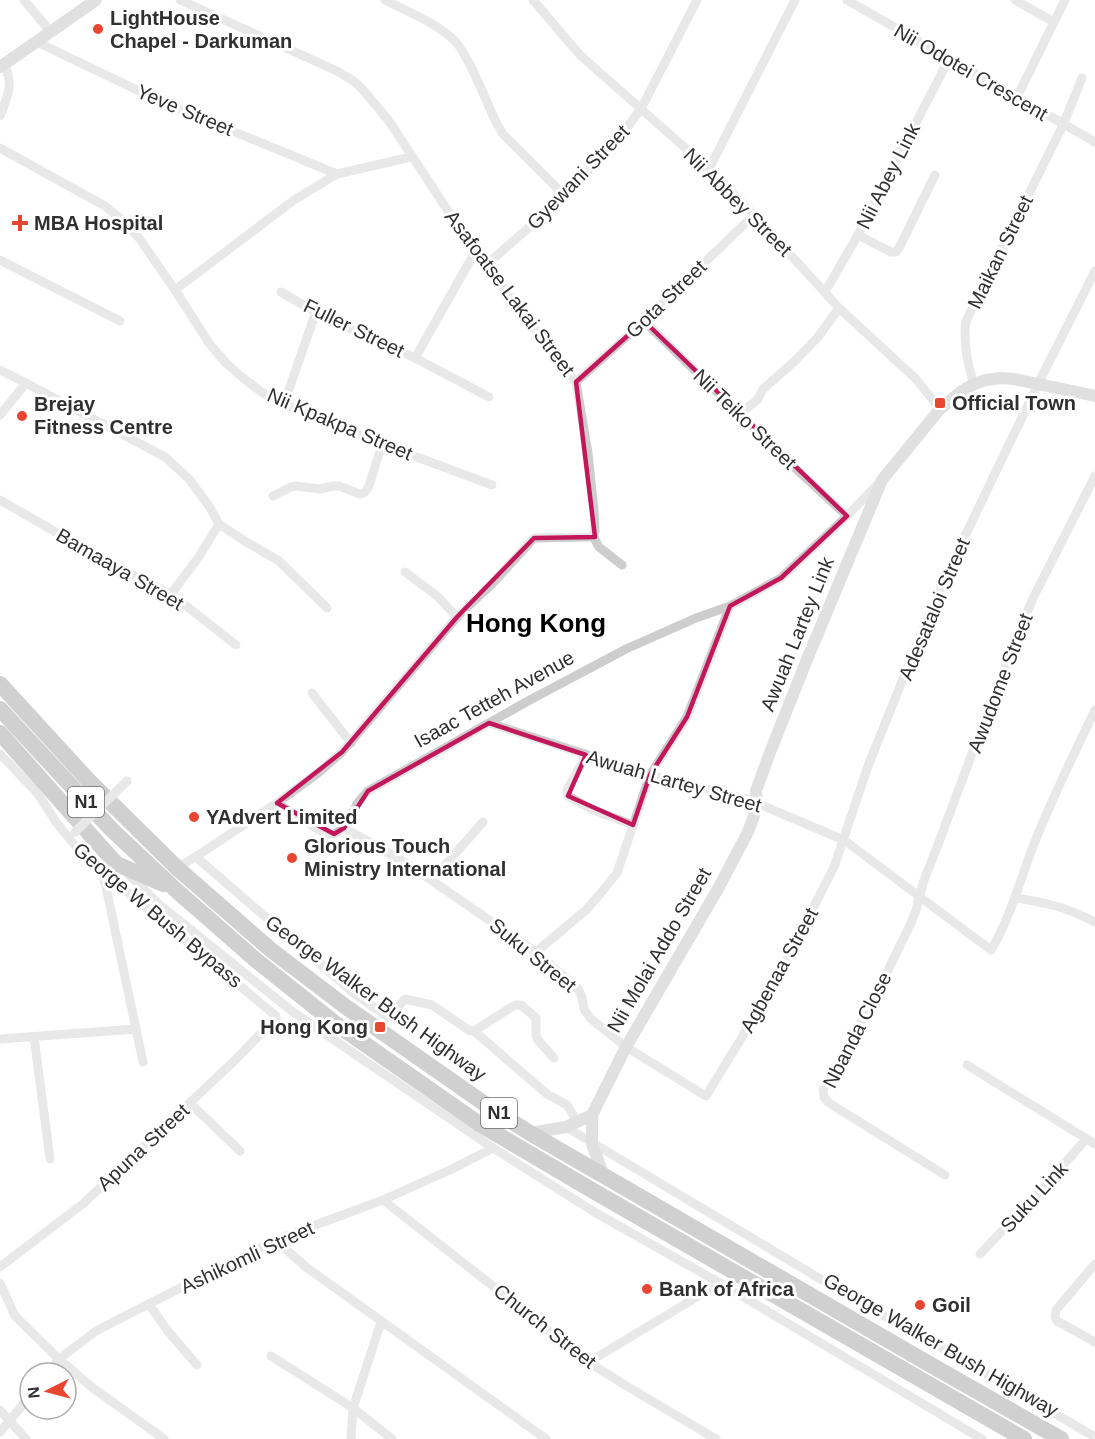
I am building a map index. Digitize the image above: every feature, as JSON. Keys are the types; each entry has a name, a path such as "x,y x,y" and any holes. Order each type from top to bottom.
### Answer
{"highway":[{"name":"George Walker Bush Highway","path":"0,684 89,781 177,868 271,950 346,1007 492,1109 530,1132 1061,1439"},
{"name":"George Walker Bush Highway","path":"0,709 111,829 177,891 257,961 336,1024 478,1123 1024,1439"},
{"path":"0,733 111,865 177,891"}],"street":[{"path":"24,0 50,31"},
{"path":"0,116 10,90 10,81 2,65 96,0"},
{"name":"Asafoatse Lakai Street","path":"180,0 337,71 355,82 389,121 475,252 576,382 588,453 594,511 593,536"},
{"path":"384,0 426,21 455,42 464,55 496,124 503,134 566,196"},
{"name":"Nii Abbey Street","path":"533,0 580,55 709,169 839,308 916,379 940,409"},
{"name":"Gyewani Street","path":"486,266 566,196 641,109 697,0"},
{"path":"709,169 795,0"},
{"name":"Nii Odotei Crescent","path":"847,0 1095,142"},
{"path":"1015,0 1054,22"},
{"path":"1017,97 1065,0"},
{"name":"Yeve Street","path":"35,41 164,103 337,174"},
{"name":"Nii Abey Link","path":"825,292 858,235 949,59"},
{"name":"Maikan Street","path":"974,384 965,350 966,321 1063,125 1082,78"},
{"name":"Nii Kpakpa Street","path":"0,147 105,206 122,220 139,238 209,343 226,363 264,393 284,404 382,444 492,485"},
{"path":"175,290 294,200 337,174 411,157"},
{"path":"858,235 891,252 896,252 935,175"},
{"name":"Gota Street","path":"576,382 644,321 754,215"},
{"name":"Fuller Street","path":"281,292 316,314 415,358 475,252"},
{"path":"0,260 120,321"},
{"path":"1038,384 1095,271"},
{"path":"740,414 758,399 763,389 818,338 839,308"},
{"path":"284,404 316,314"},
{"name":"Nii Teiko Street","path":"644,321 847,516"},
{"path":"415,358 489,397"},
{"path":"0,370 165,457 189,479 219,524 279,561 327,608"},
{"name":"Isaac Tetteh Avenue","path":"344,828 359,801 368,791 626,649 696,618 730,606 781,578 882,480 940,409 974,384 1000,378 1014,379 1095,396"},
{"path":"0,415 26,383"},
{"name":"Adesataloi Street","path":"844,840 868,766 924,624 1038,384"},
{"path":"273,496 296,486 320,489 339,486 360,494 365,492 382,444"},
{"name":"Awudome Street","path":"919,897 922,883 1033,598 1095,476"},
{"name":"Awuah Lartey Link","path":"757,803 756,791 773,745 882,480"},
{"name":"Bamaaya Street","path":"1,503 113,565 171,594 236,645"},
{"path":"171,594 198,558 219,524"},
{"path":"177,868 277,803 329,764 351,742 457,617 492,584 534,538 593,536 599,548 622,565"},
{"path":"405,572 437,596 457,617"},
{"path":"536,952 586,910 616,873 651,775 687,717 730,606"},
{"path":"312,693 351,742"},
{"name":"Awuah Lartey Street","path":"489,723 651,775 747,799 844,840 991,950 1016,898 1034,845 1095,710"},
{"name":"George W Bush Bypass","path":"0,754 38,794 75,847 111,865 276,1016"},
{"path":"586,755 567,790 568,796 592,810 633,825"},
{"path":"75,832 127,781"},
{"path":"277,803 322,832 334,834 344,828"},
{"name":"Nii Molai Addo Street","path":"603,1174 592,1144 592,1115 626,1047 719,887 748,832 757,803"},
{"path":"432,880 483,822"},
{"name":"Suku Street","path":"344,828 406,863 536,952 578,989 584,1009 590,1018 626,1047 706,1096"},
{"name":"Agbenaa Street","path":"706,1096 774,985 834,867 844,840"},
{"path":"196,857 355,994 388,1017 405,999 432,1005 470,1031 474,1031 547,1094 567,1105 572,1125 592,1144 859,1302 1095,1437"},
{"path":"111,865 143,1062"},
{"path":"111,865 293,1012 493,1148 596,1213 720,1282 982,1439"},
{"name":"Nbanda Close","path":"919,897 911,923 873,1001 823,1090 824,1097 829,1103 945,1175"},
{"path":"1016,898 1051,904 1095,922"},
{"path":"474,1031 515,1005 521,1005 536,1018 538,1040 554,1058"},
{"name":"Apuna Street","path":"0,1267 84,1203 243,1052 276,1016"},
{"path":"0,1039 136,1029"},
{"path":"34,1037 50,1159"},
{"path":"967,1065 1091,1142"},
{"path":"190,1103 240,1151"},
{"path":"530,1132 572,1125 592,1115"},
{"name":"Suku Link","path":"980,1254 1091,1142"},
{"name":"Ashikomli Street","path":"58,1359 96,1331 275,1240 383,1200 493,1148"},
{"name":"Church Street","path":"383,1200 589,1362 716,1439"},
{"path":"275,1240 306,1267 546,1439"},
{"path":"1095,1264 1055,1314 1058,1321 1095,1342"},
{"path":"589,1362 720,1282"},
{"path":"0,1283 15,1316 58,1359 93,1388 164,1439"},
{"path":"149,1304 167,1330 197,1365"},
{"path":"351,1439 352,1408 381,1322"},
{"path":"271,1356 352,1408 392,1439"},
{"path":"0,1410 26,1439"},
{"path":"0,1432 18,1411"}],"highlighted area":[{"path":"644,321 847,516 781,578 730,606 687,717 650,775 633,825 568,796 586,755 489,723 368,791 344,828 334,834 277,803 342,752 457,617 534,538 595,537 576,382"}],"place":[{"name":"LightHouse Chapel - Darkuman","path":"98,29"},
{"name":"MBA Hospital","path":"20,223"},
{"name":"Official Town","path":"940,403"},
{"name":"Brejay Fitness Centre","path":"22,416"},
{"name":"YAdvert Limited","path":"194,817"},
{"name":"Glorious Touch Ministry International","path":"292,858"},
{"name":"Hong Kong","path":"380,1027"},
{"name":"Bank of Africa","path":"647,1289"},
{"name":"Goil","path":"920,1305"}],"district":[{"name":"Hong Kong","path":"536,623"}]}
